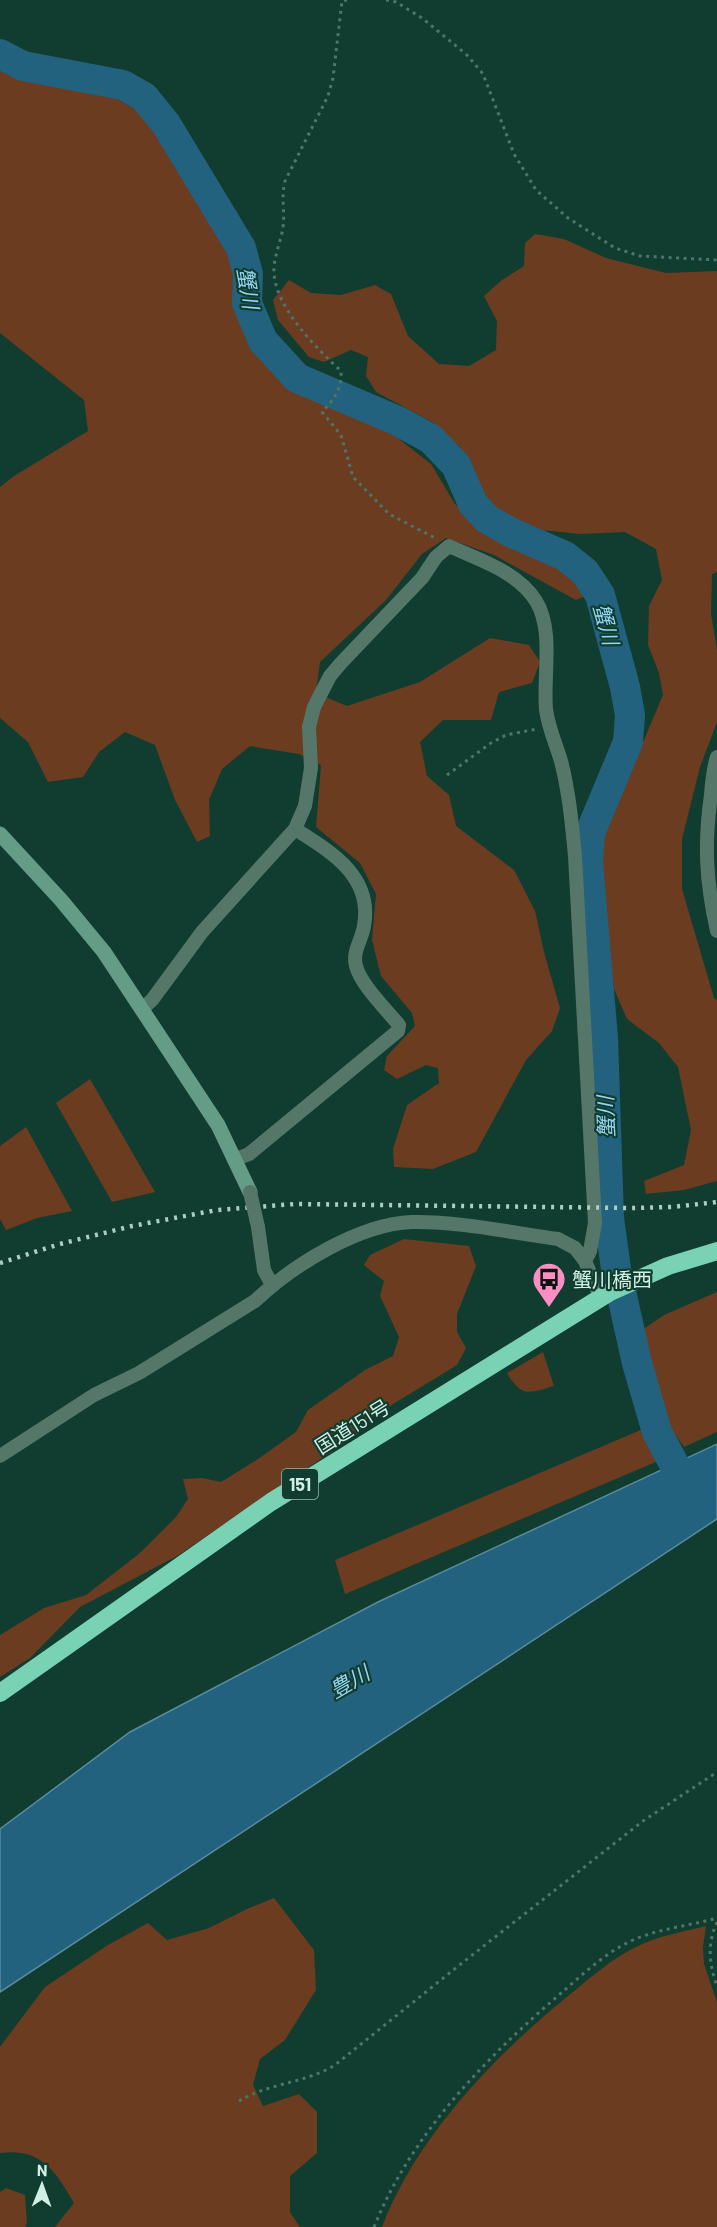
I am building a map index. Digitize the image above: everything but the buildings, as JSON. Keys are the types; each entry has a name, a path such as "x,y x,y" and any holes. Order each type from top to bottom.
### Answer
{"highway":[{"name":"国道151号","path":"0,1693 271,1502 605,1295 668,1266 717,1251"}],"street":[{"path":"143,1008 152,1000 202,932 295,829 305,806 311,768 309,727 314,707 330,676 422,578 436,557 449,546 504,572 524,585 537,603 543,623 547,655 546,707 549,726 561,762 575,856 595,1223 590,1251 585,1261"},
{"path":"717,758 706,831 705,854 711,907 717,931"},
{"path":"236,1159 249,1154 398,1031 399,1025 359,976 355,963 355,951 364,926 361,887 350,869 327,850 295,829"},
{"path":"0,834 61,900 104,952 218,1125 250,1192 264,1270 272,1286"},
{"path":"0,1456 94,1395 139,1373 255,1301 272,1286 351,1236 383,1226 411,1222 435,1222 558,1239 575,1248 605,1295"}],"path":[{"path":"347,0 341,1 333,78 328,96 285,181 282,193 284,225 274,270 276,288 289,312 308,337 341,371 341,382 334,399 322,412 341,435 353,477 389,514 449,546"},
{"path":"386,0 396,2 422,18 467,55 483,74 514,154 536,190 568,218 615,248 640,256 717,260"},
{"path":"447,775 490,743 506,735 549,726"},
{"path":"239,2101 264,2089 320,2075 335,2065 643,1821 717,1772"},
{"path":"382,2227 375,2225 395,2181 451,2102 482,2067 530,2020 592,1966 631,1941 663,1929 717,1920 710,1944 710,1962 717,1986"}],"shaded area":[{"path":"0,71 21,80 107,93 143,114 221,234 236,280 237,309 263,352 290,382 307,393 389,431 431,464 455,504 497,537 559,566 581,584 585,596 576,600 494,555 446,538 422,554 386,600 320,662 316,693 347,706 420,682 490,638 529,645 540,662 532,683 499,692 491,720 443,720 420,742 427,776 449,795 456,826 514,870 535,911 560,1008 552,1031 526,1060 476,1152 433,1169 394,1167 393,1149 407,1105 439,1083 438,1068 426,1065 397,1079 384,1070 387,1056 415,1026 412,1013 381,976 372,940 376,894 360,863 316,827 321,765 299,754 250,746 222,769 209,800 210,836 197,842 175,800 155,745 125,732 99,752 83,777 48,782 28,742 0,718 0,487 88,431 84,400 0,333"},
{"path":"535,234 564,239 606,258 666,273 717,271 717,572 712,574 711,614 717,650 717,722 700,767 682,839 682,889 714,998 717,1000 717,1181 684,1190 646,1194 644,1181 684,1165 691,1130 678,1067 659,1043 627,1019 614,989 598,855 610,820 663,695 659,673 648,645 649,606 662,580 656,549 625,532 580,534 532,529 499,515 477,486 460,447 432,422 376,392 366,376 368,357 351,350 324,362 309,357 278,320 273,300 289,280 311,293 341,295 375,285 391,294 408,336 439,364 469,366 496,350 497,321 484,296 502,280 524,266 525,243"},
{"path":"90,1079 155,1192 112,1202 56,1103"},
{"path":"26,1127 72,1211 37,1218 6,1230 0,1219 0,1146"},
{"path":"404,1239 469,1246 476,1266 457,1314 457,1332 466,1348 457,1365 372,1417 358,1434 177,1556 80,1607 30,1658 0,1677 0,1635 44,1608 86,1595 140,1553 176,1517 188,1499 183,1479 202,1478 221,1482 296,1432 308,1410 365,1370 393,1356 399,1337 380,1296 384,1281 364,1265 370,1255"},
{"path":"717,1292 717,1432 684,1447 667,1423 642,1330 664,1315"},
{"path":"543,1352 554,1386 532,1392 517,1387 507,1373"},
{"path":"643,1429 658,1461 345,1594 335,1560"},
{"path":"274,1898 314,1950 316,1990 285,2040 260,2059 253,2085 263,2106 299,2094 317,2112 317,2153 290,2176 290,2212 300,2227 55,2227 74,2203 60,2181 46,2164 37,2158 14,2152 0,2153 0,2047 45,1987 108,1945 148,1923 167,1940 209,1928"},
{"path":"706,1926 703,1947 704,1964 717,2002 717,2227 382,2227 397,2193 438,2128 488,2069 516,2042 544,2016 619,1956 652,1940"},
{"path":"6,2188 25,2195 27,2223 25,2227 0,2227 0,2192"}],"water":[{"name":"豊川","path":"717,1444 717,1519 0,1992 0,1829 130,1732 378,1602"}],"waterway":[{"name":"蟹川","path":"0,54 23,66 123,85 144,97 166,124 241,248 248,274 247,303 263,341 297,378 398,421 431,439 456,465 473,504 487,519 512,533 565,556 585,572 600,595 625,687 630,715 628,742 590,833 588,862 603,1038 609,1218 616,1269 637,1363 657,1432 690,1494"}],"railway":[{"path":"0,1263 60,1244 132,1226 217,1210 295,1204 632,1208 672,1207 717,1202"}],"place":[{"name":"蟹川橋西","path":"549,1308"}]}
